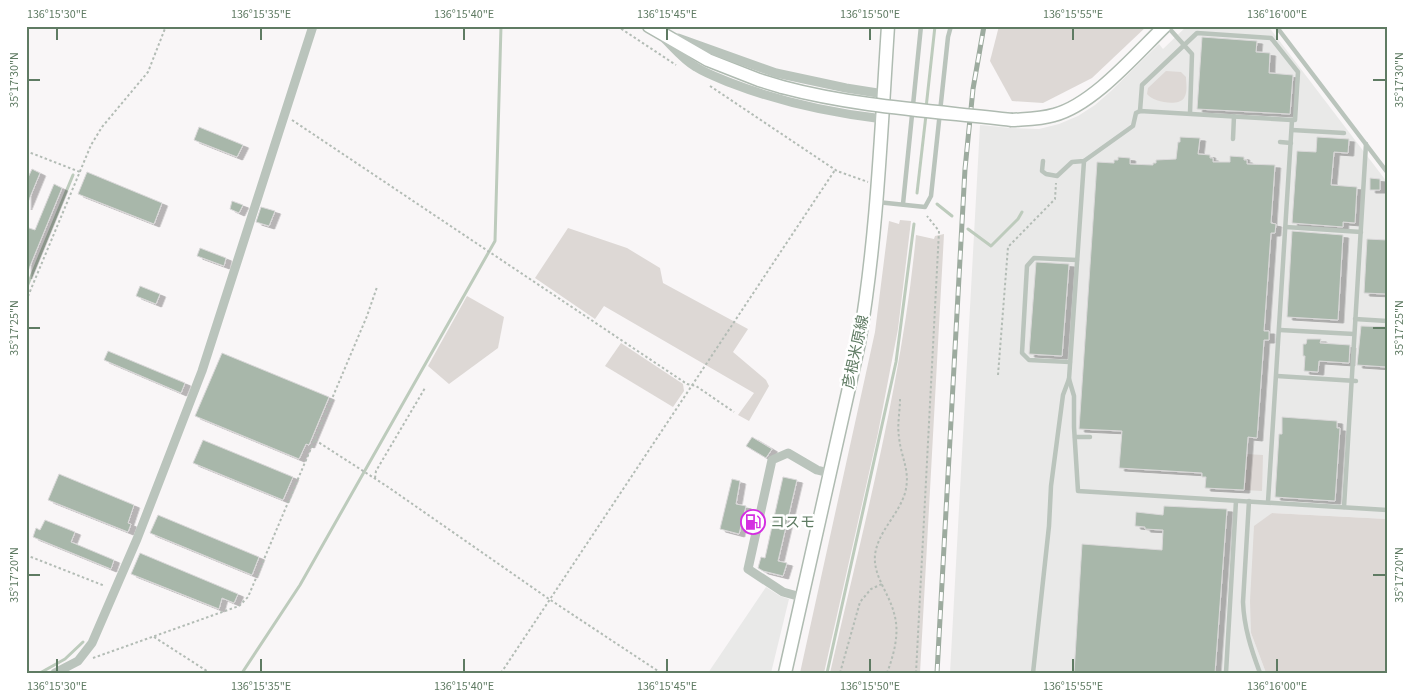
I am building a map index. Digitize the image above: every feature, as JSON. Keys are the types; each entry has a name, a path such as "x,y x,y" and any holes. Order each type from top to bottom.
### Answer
{"main road":[{"name":"彦根米原線","path":"785,673 859,343 868,290 883,119 888,26"},
{"path":"654,29 708,60 782,87 822,97 854,102 1012,120 1034,119 1055,115 1074,107 1102,86 1166,26"}],"street":[{"path":"55,673 78,661 92,643 116,590 202,371 313,26"},
{"path":"654,29 776,73 838,87 884,94"},
{"path":"654,29 687,61 696,67 737,85 797,104 883,119"},
{"path":"801,597 783,592 748,569 772,460 788,453 817,470 829,474"}],"lane":[{"path":"903,204 921,26"},
{"path":"876,202 925,207 930,196 948,37 951,26"},
{"path":"1166,26 1192,54 1190,114"},
{"path":"1276,26 1387,172"},
{"path":"1140,111 1142,85 1197,33 1271,38 1298,72 1295,120 1292,120 1268,502"},
{"path":"1043,161 1042,171 1056,176 1072,162 1084,161 1133,126 1136,113 1140,111 1292,120"},
{"path":"1233,139 1234,116"},
{"path":"1292,130 1344,133"},
{"path":"1280,142 1291,143"},
{"path":"1344,507 1354,381 1354,334 1366,144"},
{"path":"1033,673 1049,526 1051,486 1063,395 1069,378 1084,161"},
{"path":"1286,227 1361,232"},
{"path":"1070,362 1029,360 1022,353 1027,266 1034,258 1077,260"},
{"path":"1355,319 1387,321"},
{"path":"1280,330 1354,334"},
{"path":"1277,376 1354,381"},
{"path":"1069,378 1074,396 1078,491 1387,510"},
{"path":"1075,437 1090,437"},
{"path":"1226,673 1236,501"},
{"path":"1249,502 1243,602 1244,618 1249,643 1260,673"}],"path":[{"path":"26,301 91,145 102,127 148,72 166,26"},
{"path":"616,26 683,69"},
{"path":"708,85 835,170 866,182 877,183"},
{"path":"284,114 687,384 696,386 734,412"},
{"path":"26,151 80,172"},
{"path":"501,673 549,598 835,170"},
{"path":"998,375 1008,247 1055,199 1056,176"},
{"path":"916,673 939,231 927,216"},
{"path":"78,661 154,637 239,606 248,597 367,316 377,287"},
{"path":"375,478 376,471 425,388"},
{"path":"888,673 894,649 896,625 894,612 875,564 875,555 879,538 900,503 907,481 907,469 899,437 900,399"},
{"path":"315,440 375,478 661,673"},
{"path":"26,555 116,590"},
{"path":"840,673 860,602 871,590 882,584"},
{"path":"154,637 210,673"}],"shaded area":[{"path":"999,26 1147,26 1092,78 1043,103 1012,101 990,61"},
{"path":"1187,26 1268,26 1387,182 1387,519 1272,513 1251,633 1266,673 950,673 980,125 1039,129 1059,124 1078,116 1111,91 1159,44 1163,49"},
{"path":"1166,71 1181,72 1186,77 1186,93 1181,101 1171,103 1160,101 1147,94 1148,88"},
{"path":"900,220 911,221 898,329 878,433 824,673 800,673 875,332 889,221 899,224"},
{"path":"568,228 627,248 660,268 663,283 748,329 733,352 766,380 769,386 749,421 738,415 754,393 604,306 595,319 535,278"},
{"path":"944,234 920,673 830,673 868,510 891,400 910,290 916,235 934,239 935,236"},
{"path":"467,296 504,317 498,348 449,384 428,366"},
{"path":"621,343 683,384 684,391 673,407 605,366"},
{"path":"1246,454 1263,455 1262,491 1244,490"},
{"path":"1272,513 1387,519 1387,673 1266,673 1251,633 1250,601 1254,526"},
{"path":"766,587 780,596 789,599 771,673 708,673"}],"building":[{"path":"1202,37 1257,41 1256,52 1270,53 1269,73 1293,75 1290,114 1197,109"},
{"path":"199,127 243,145 237,157 194,140"},
{"path":"1180,137 1200,138 1198,154 1210,155 1210,158 1213,158 1213,162 1230,162 1230,156 1244,157 1244,160 1247,160 1247,164 1275,165 1271,223 1276,224 1275,233 1271,233 1264,331 1269,331 1269,340 1264,340 1257,438 1248,437 1244,490 1205,488 1206,477 1202,477 1202,473 1119,468 1122,431 1079,429 1097,162 1114,163 1114,160 1118,160 1118,157 1130,158 1130,164 1153,165 1153,163 1156,163 1156,160 1176,159"},
{"path":"1317,137 1349,139 1348,153 1334,152 1331,185 1357,187 1355,223 1343,222 1343,227 1292,223 1297,151 1316,152"},
{"path":"32,169 40,173 26,207 26,182"},
{"path":"87,172 162,203 154,224 78,194"},
{"path":"1370,178 1380,179 1380,190 1370,190"},
{"path":"54,184 62,188 26,276 26,227 35,230"},
{"path":"232,201 243,205 239,213 230,209"},
{"path":"261,207 275,211 269,226 256,222"},
{"path":"1292,231 1343,235 1338,320 1287,317"},
{"path":"1367,239 1387,240 1387,294 1364,293"},
{"path":"200,248 226,258 224,266 197,256"},
{"path":"1036,262 1069,264 1062,356 1029,354"},
{"path":"140,286 160,294 156,304 136,296"},
{"path":"1361,326 1387,327 1387,367 1357,365"},
{"path":"1307,339 1321,339 1320,343 1350,345 1349,363 1319,361 1318,372 1304,371 1305,356 1303,356 1303,344 1306,344"},
{"path":"108,351 185,383 181,393 104,360"},
{"path":"222,353 329,397 309,445 306,444 299,459 195,416"},
{"path":"1282,417 1337,421 1337,428 1340,428 1335,501 1275,497 1279,434 1282,434"},
{"path":"752,437 772,449 766,458 746,446"},
{"path":"203,440 293,477 283,500 193,463"},
{"path":"59,474 134,505 128,523 131,524 128,532 48,500"},
{"path":"783,477 797,480 778,561 787,563 783,576 758,568 761,557 765,558"},
{"path":"732,479 740,481 736,504 746,506 739,534 720,529"},
{"path":"1164,506 1227,509 1215,673 1074,673 1082,544 1162,550 1163,530 1145,529 1145,527 1135,526 1136,512 1163,515"},
{"path":"158,515 259,557 252,575 150,533"},
{"path":"45,520 75,532 71,542 114,560 111,569 33,537 36,528 40,530"},
{"path":"140,553 238,594 234,603 222,598 219,609 131,574"}],"waterway":[{"path":"242,673 300,585 495,241 501,26"},
{"path":"926,108 935,26"},
{"path":"917,193 926,115"},
{"path":"26,289 73,175"},
{"path":"937,204 952,216"},
{"path":"968,229 991,246 1018,219 1022,212"},
{"path":"827,673 896,362 914,224"},
{"path":"40,673 65,659 83,642"}],"railway":[{"path":"937,673 965,169 973,89 984,26"}],"place":[{"name":"コスモ","path":"753,522"}]}
